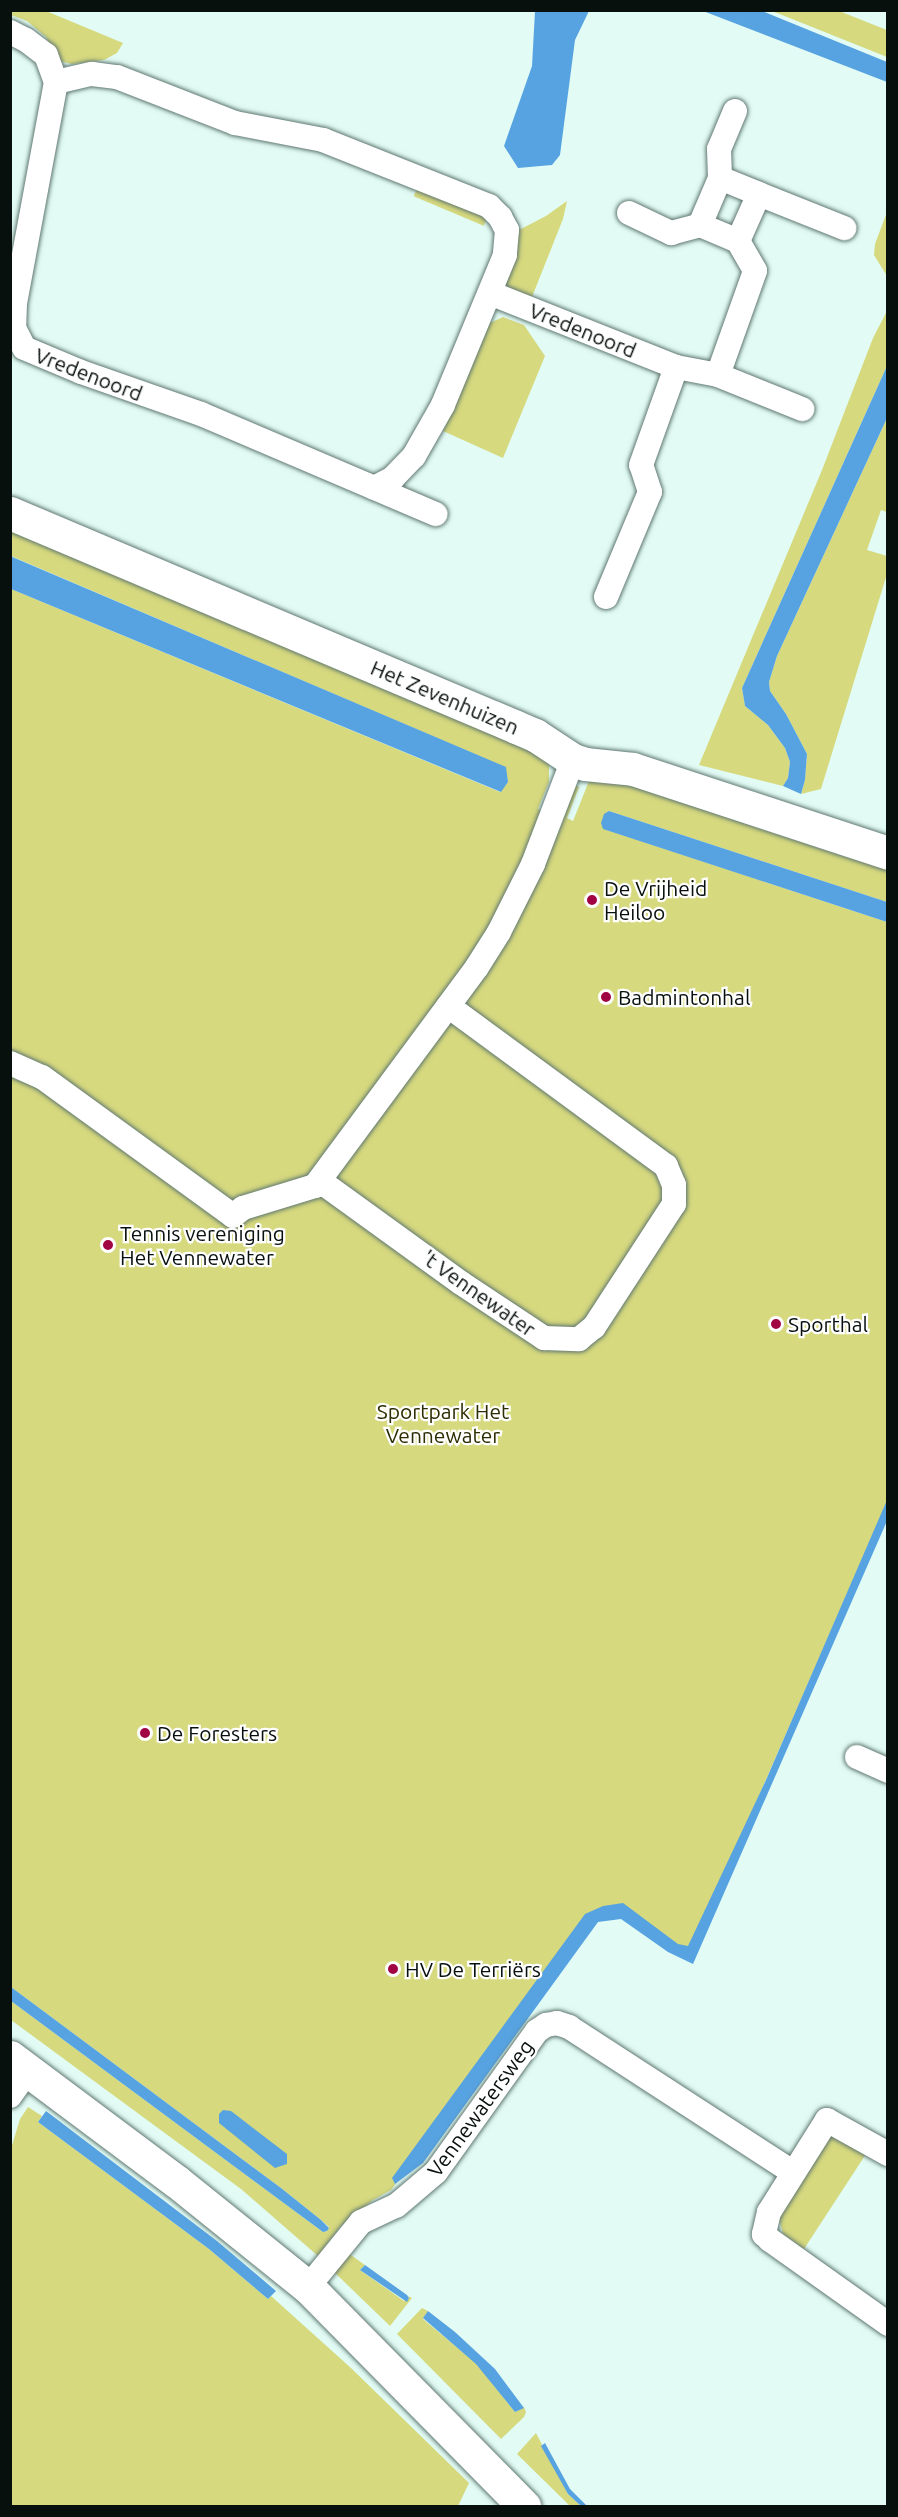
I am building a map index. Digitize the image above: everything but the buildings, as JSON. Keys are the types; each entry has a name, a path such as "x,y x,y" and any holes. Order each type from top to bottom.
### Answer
{"street":[{"path":"10,32 46,55 56,82 92,74 117,77 235,123 323,140 489,206 500,217 507,230 505,255 443,405 414,456 393,478 374,488"},
{"name":"Vredenoord","path":"56,82 15,303 14,328 24,348 81,372 201,414 436,514"},
{"path":"700,225 720,178 719,149 735,111"},
{"path":"720,178 844,228"},
{"path":"738,241 759,194"},
{"path":"629,213 671,233 700,225 738,241 755,271 718,375"},
{"name":"Vredenoord","path":"490,292 676,367 718,375 802,409"},
{"path":"606,597 650,492 640,465 676,367"},
{"name":"Het Zevenhuizen","path":"10,513 535,735 573,760 585,764 633,769 888,854"},
{"path":"10,1063 42,1077 232,1216 243,1208 315,1186 477,967 514,903 573,760"},
{"name":"'t Vennewater","path":"320,1181 461,1283 544,1338 579,1339 594,1328 674,1204 674,1185 666,1166 448,1006"},
{"path":"857,1757 888,1771"},
{"name":"Vennewatersweg","path":"308,2287 361,2222 396,2206 436,2172 537,2031 546,2025 557,2023 569,2027 792,2172"},
{"path":"16,2075 176,2181 308,2287 525,2506"},
{"path":"888,2154 827,2120 792,2172 769,2212 764,2234 888,2324"}],"green space":[{"path":"10,11 46,11 123,43 117,53 104,60 72,64 59,61 46,37 27,21 11,15"},
{"path":"772,11 839,11 887,30 887,57"},
{"path":"418,186 488,216 484,226 414,196"},
{"path":"567,201 563,219 530,302 504,288 515,232 546,216"},
{"path":"887,212 887,276 874,255 875,244"},
{"path":"887,311 887,366 742,688 745,706 768,725 785,748 790,762 788,778 783,786 699,765 822,470 873,338"},
{"path":"503,317 524,325 545,356 503,458 443,431 490,323"},
{"path":"887,418 887,512 881,510 867,550 887,556 887,574 821,789 801,794 805,780 807,754 786,714 770,691 769,682 777,656"},
{"name":"Sportpark Het Vennewater","path":"11,528 489,727 549,761 549,782 538,809 561,816 575,785 579,787 567,818 573,821 589,781 610,779 849,858 887,866 887,902 609,811 604,829 887,922 888,1500 689,1956 629,1917 601,1915 391,2190 373,2200 341,2226 318,2256 241,2189 11,2020 11,2001 323,2232 327,2231 329,2227 281,2188 11,1987 11,589 500,792 508,782 505,767 11,556"},
{"path":"28,2107 42,2116 38,2122 209,2249 268,2299 271,2296 351,2368 469,2483 458,2506 11,2506 10,2152 20,2119"},
{"path":"836,2136 866,2154 804,2249 783,2234 777,2211 828,2137"},
{"path":"348,2253 365,2265 360,2270 404,2301 409,2298 408,2296 412,2298 390,2326 333,2271"},
{"path":"422,2308 428,2311 423,2319 477,2364 515,2412 524,2407 526,2412 524,2417 501,2439 397,2334"},
{"path":"536,2433 568,2494 581,2506 570,2506 517,2454"}],"water":[{"path":"535,11 589,11 575,40 560,155 552,165 518,168 504,146 532,66"},
{"path":"703,11 762,11 887,62 887,82"},
{"path":"887,366 887,418 777,656 769,682 770,691 786,714 807,754 805,780 801,794 783,786 788,778 790,762 785,748 768,725 745,706 742,688"},
{"path":"10,556 506,767 508,782 501,792 11,589"},
{"path":"609,811 887,902 887,922 603,829 601,823 604,814"},
{"path":"887,1500 887,1521 693,1964 668,1952 621,1919 598,1922 423,2163 395,2184 392,2178 585,1914 603,1906 623,1903 678,1944 688,1946 766,1780"},
{"path":"11,1987 281,2188 321,2220 329,2228 327,2231 323,2232 11,2001"},
{"path":"223,2110 231,2111 287,2154 287,2164 275,2168 219,2123 219,2114"},
{"path":"46,2111 217,2241 276,2291 268,2299 209,2249 38,2122"},
{"path":"365,2265 407,2295 409,2298 407,2302 360,2270"},
{"path":"428,2311 495,2369 524,2408 515,2412 476,2364 423,2318"},
{"path":"545,2443 570,2489 587,2506 581,2506 568,2494 541,2446"}],"place":[{"name":"De Vrijheid Heiloo","path":"592,900"},
{"name":"Badmintonhal","path":"606,997"},
{"name":"Tennis vereniging Het Vennewater","path":"108,1245"},
{"name":"Sporthal","path":"776,1324"},
{"name":"De Foresters","path":"145,1733"},
{"name":"HV De Terriërs","path":"393,1969"}]}
